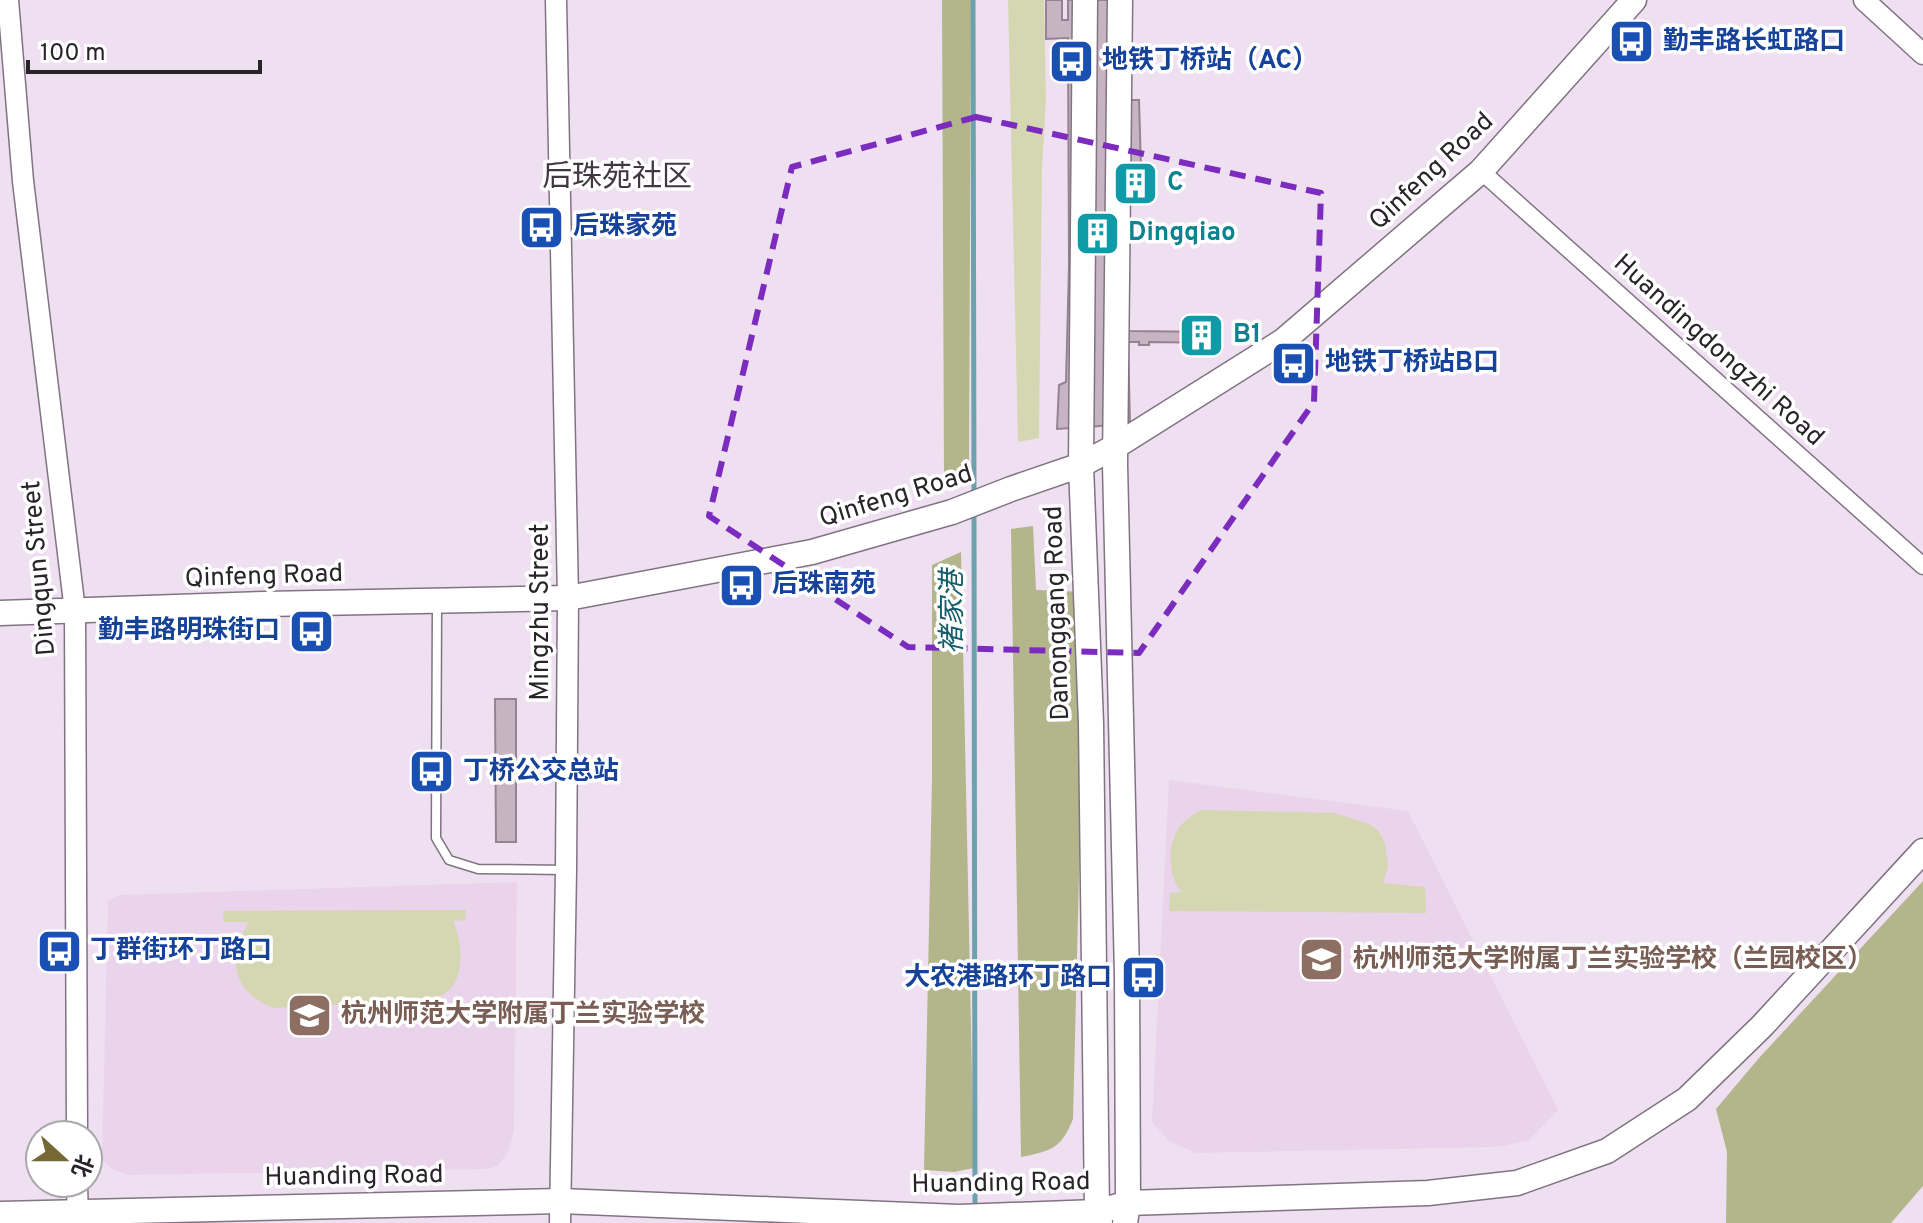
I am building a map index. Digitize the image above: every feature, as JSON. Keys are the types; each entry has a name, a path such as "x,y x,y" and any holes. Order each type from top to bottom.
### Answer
{"main road":[{"name":"Danonggang Road","path":"1085,0 1081,465 1091,723 1098,1218"},
{"path":"1120,0 1116,446 1127,975 1127,1213"},
{"name":"Qinfeng Road","path":"0,613 568,598 812,552 952,512 1081,465 1283,341 1481,171 1634,0"},
{"name":"Huanding Road","path":"0,1214 77,1217 560,1212 1098,1218 1127,1213 1428,1193 1517,1183 1607,1151 1687,1099 1762,1026 1923,851"}],"street":[{"name":"Dingqun Street","path":"8,0 23,181 75,611 77,1119"},
{"name":"Mingzhu Street","path":"556,0 568,598 560,1212"},
{"path":"1864,0 1923,54"},
{"name":"Huandingdongzhi Road","path":"1481,171 1923,566"}],"lane":[{"path":"437,600 436,838 449,860 478,869 566,870"}],"highlighted area":[{"path":"976,117 1321,193 1314,402 1139,653 908,647 709,516 792,167"}],"shaded area":[{"name":"杭州师范大学附属丁兰实验学校（兰园校区）","path":"1169,780 1408,811 1558,1110 1528,1141 1495,1147 1195,1153 1169,1141 1152,1122"},
{"name":"杭州师范大学附属丁兰实验学校","path":"517,882 514,1129 509,1150 498,1166 486,1169 129,1175 114,1170 104,1162 103,1119 108,901 119,895"}],"green space":[{"path":"942,0 971,0 969,471 944,474"},
{"path":"1008,0 1044,0 1046,100 1042,168 1039,438 1018,442"},
{"path":"1033,526 1036,590 1086,592 1073,1119 1064,1137 1054,1147 1021,1157 1011,529"},
{"path":"961,552 974,1168 954,1172 924,1170 932,779 932,565"},
{"path":"1201,810 1335,813 1369,824 1378,830 1385,843 1388,867 1383,883 1425,887 1426,913 1169,911 1170,893 1182,892 1173,876 1171,846 1179,828"},
{"path":"1923,881 1923,1186 1891,1223 1726,1223 1727,1152 1716,1109 1759,1058"},
{"path":"466,910 465,920 453,921 461,957 458,976 442,995 430,1001 274,1008 249,993 237,972 237,948 249,922 224,922 223,911"}],"building":[{"name":"Dingqiao","path":"1046,0 1062,0 1062,20 1068,20 1068,0 1122,0 1123,100 1139,100 1142,202 1131,202 1129,117 1128,331 1220,332 1219,343 1149,342 1149,345 1139,345 1139,342 1128,342 1130,424 1057,429 1059,385 1066,382 1068,38 1046,39"},
{"name":"C","path":"1130,163 1141,163 1142,202 1131,202"},
{"name":"B1","path":"1185,331 1220,332 1219,343 1184,343"},
{"path":"495,699 516,699 516,842 496,842"}],"waterway":[{"name":"褚家港","path":"973,0 974,495"},
{"name":"褚家港","path":"974,513 975,1211"}],"place":[{"name":"勤丰路长虹路口","path":"1632,42"},
{"name":"地铁丁桥站（A·C）","path":"1071,61"},
{"name":"C","path":"1136,183"},
{"name":"后珠家苑","path":"542,227"},
{"name":"Dingqiao","path":"1097,233"},
{"name":"B1","path":"1202,335"},
{"name":"地铁丁桥站B口","path":"1294,363"},
{"name":"后珠南苑","path":"741,585"},
{"name":"勤丰路明珠街口","path":"311,631"},
{"name":"丁桥公交总站","path":"432,772"},
{"name":"丁群街环丁路口","path":"59,951"},
{"name":"杭州师范大学附属丁兰实验学校（兰园校区）","path":"1322,960"},
{"name":"大农港路环丁路口","path":"1143,978"},
{"name":"杭州师范大学附属丁兰实验学校","path":"310,1015"}],"district":[{"name":"后珠苑社区","path":"617,178"}]}
